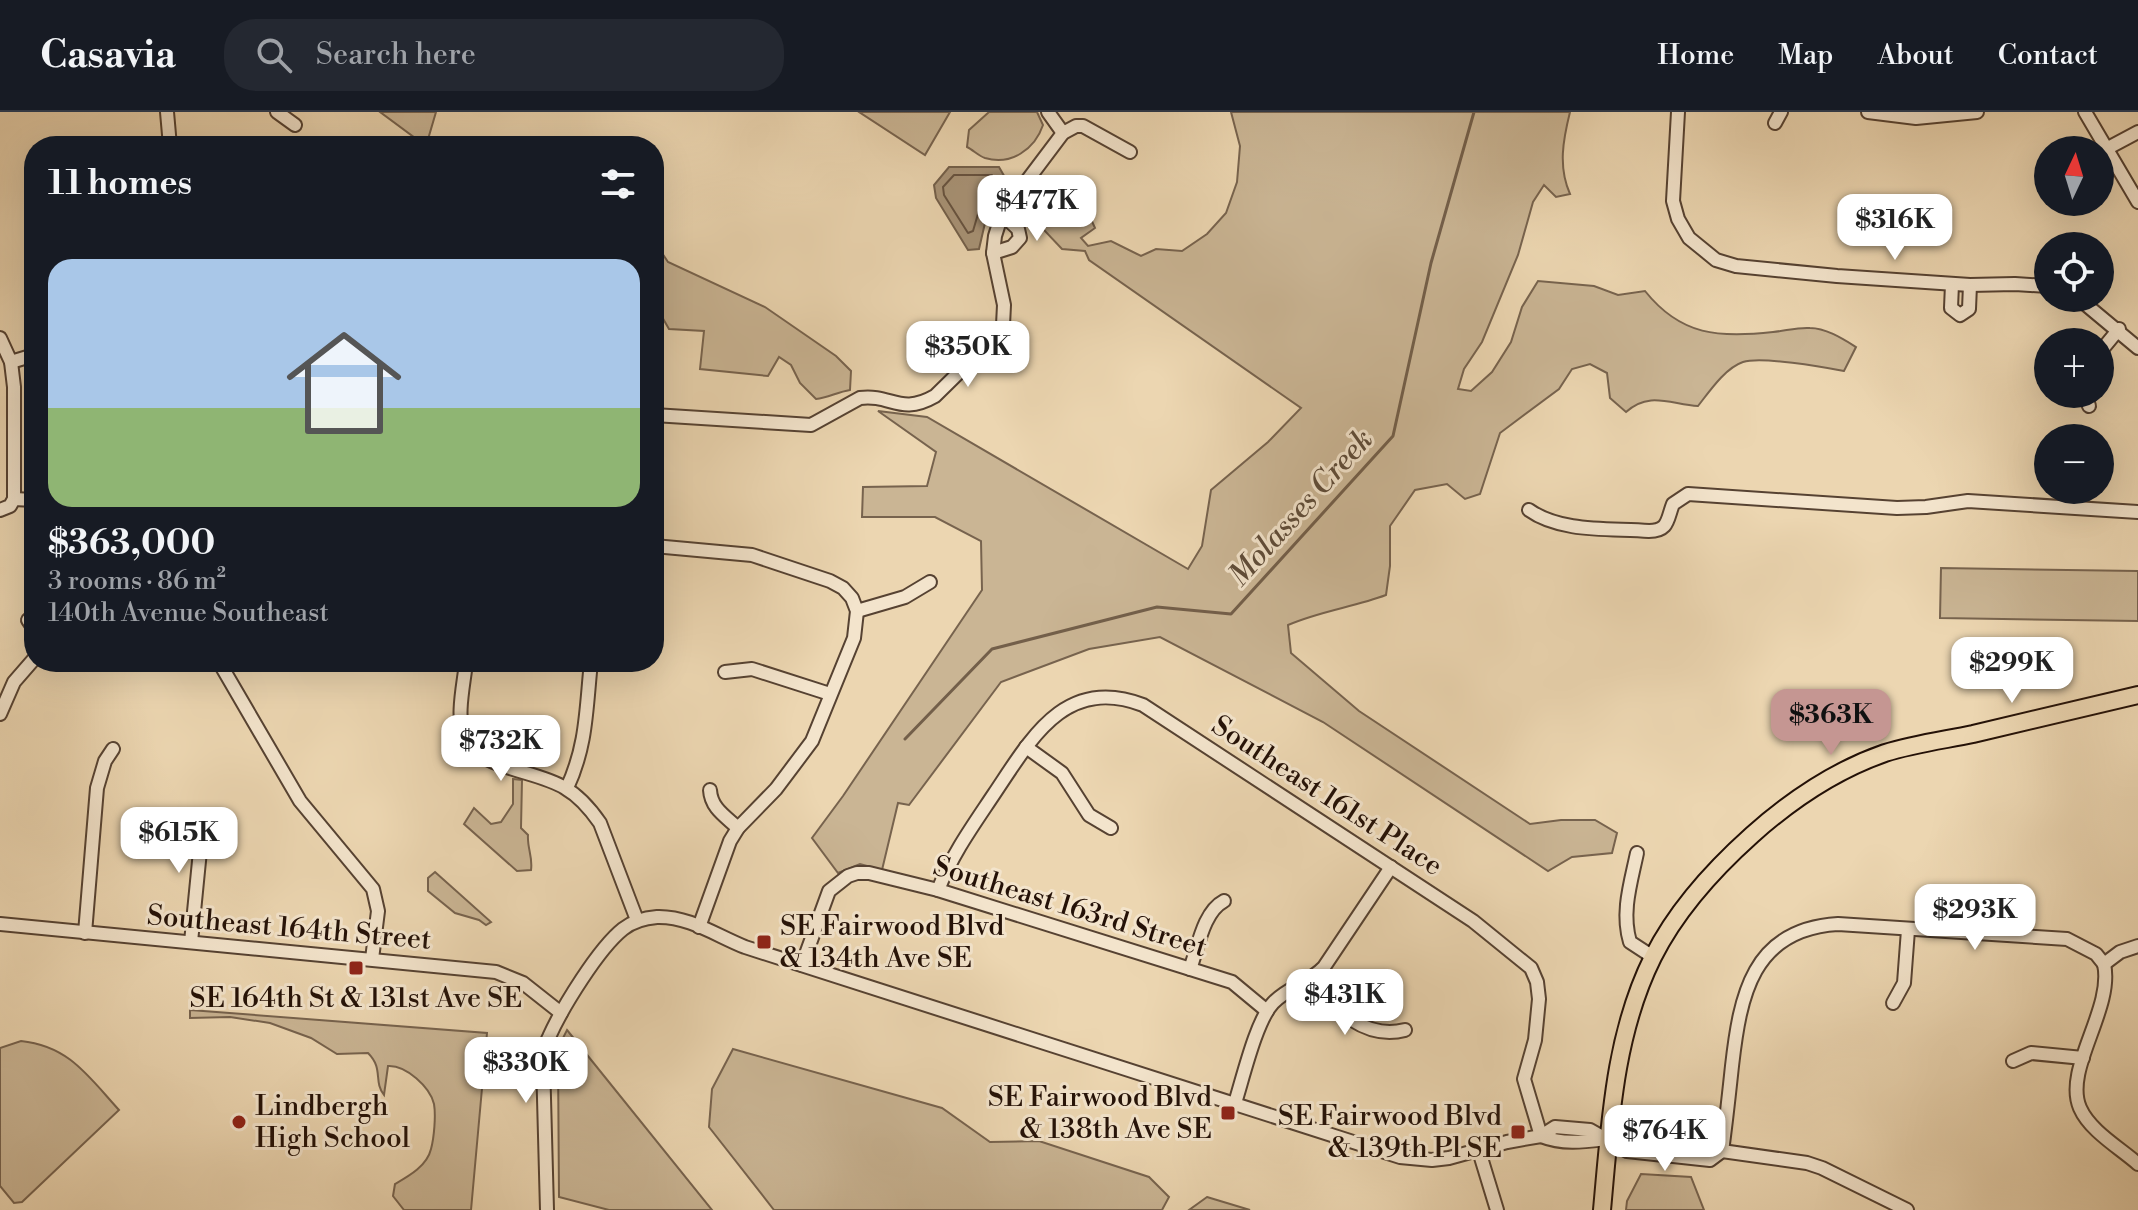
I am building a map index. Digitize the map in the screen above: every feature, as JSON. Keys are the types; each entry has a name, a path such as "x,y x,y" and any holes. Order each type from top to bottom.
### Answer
{"main road":[{"path":"1602,1210 1616,1075 1628,1024 1653,957 1697,891 1741,845 1781,809 1825,782 1885,753 2138,695"}],"street":[{"path":"167,112 169,136"},
{"path":"277,112 295,125"},
{"path":"1048,112 1063,133"},
{"path":"1678,112 1672,189 1678,219 1697,246 1716,260 1736,266 1952,284 2034,285"},
{"path":"1868,112 1916,118 1977,112"},
{"path":"2085,112 2100,136"},
{"path":"664,416 811,425 860,398 869,397 904,406 925,402 968,364 1003,325 1004,305 993,253 1002,214 1063,133 1083,126 1130,152"},
{"path":"2114,145 2138,132"},
{"path":"2114,159 2138,202"},
{"path":"993,253 1012,247 1020,238 1018,229 1002,214"},
{"path":"1952,284 1951,308 1960,315 1969,309 1970,285"},
{"path":"2097,312 2138,348"},
{"path":"2114,335 2119,329"},
{"path":"0,338 11,362 14,387 14,499 10,506 0,510"},
{"path":"11,362 24,358"},
{"path":"1529,510 1542,518 1565,524 1649,531 1662,529 1673,504 1688,494 1897,508 1968,501 2138,512"},
{"path":"14,499 24,500"},
{"path":"664,547 752,555 830,581 843,588 852,598 857,611 854,638 812,741 776,789 738,828 730,841 699,927"},
{"path":"857,611 905,597 930,582"},
{"path":"725,672 752,669 830,694"},
{"path":"0,714 14,682 24,670"},
{"path":"225,672 300,801 373,889 378,911 372,959"},
{"path":"465,672 461,721 464,738 485,759 537,774 567,788 600,823 637,920"},
{"path":"567,788 580,761 584,741 590,672"},
{"name":"Southeast 161st Place","path":"1026,747 1053,716 1083,700 1119,697 1143,705 1473,921 1531,968 1535,975 1539,999 1535,1040 1524,1079 1541,1136"},
{"path":"938,890 952,856 1026,747 1062,773 1089,815 1111,828"},
{"path":"85,933 97,788 105,761 113,749"},
{"path":"710,790 715,808 738,828"},
{"path":"191,942 200,851 215,831"},
{"path":"1637,853 1625,913 1626,929 1630,942 1653,957"},
{"path":"1235,1103 1267,1011 1282,996 1313,979 1324,967 1391,867"},
{"name":"Southeast 163rd Street","path":"802,965 829,891 848,876 869,873 938,890 1232,982 1267,1011"},
{"path":"1190,969 1208,918 1216,905 1224,901"},
{"path":"547,1210 543,1061 547,1040 561,1013 623,929 637,920 673,918 745,947 1400,1157 1432,1160 1479,1151 1541,1136 1555,1127 1590,1130 1627,1151 1710,1160 1722,1151 1807,1163 1907,1210"},
{"name":"Southeast 164th Street","path":"0,924 496,972 523,983 561,1013"},
{"path":"1722,1151 1738,1013 1758,965 1769,952 1788,939 1821,925 2067,939 2096,954 2104,964 2105,993 2083,1058 2078,1080 2078,1105 2093,1125 2138,1164"},
{"path":"1893,1003 1904,983 1908,930"},
{"path":"2104,964 2120,952 2138,946"},
{"path":"1313,979 1328,1002 1351,1020 1380,1032 1391,1034 1405,1030"},
{"path":"2013,1061 2031,1053 2083,1058"},
{"path":"1479,1151 1497,1210"}],"shaded area":[{"path":"380,112 436,112 429,136 412,136"},
{"path":"859,112 950,112 925,155"},
{"path":"989,112 1037,112 1043,125 1034,141 1021,154 1004,160 985,158 967,147 969,130"},
{"path":"1231,112 1570,112 1563,153 1564,174 1570,194 1556,197 1544,185 1533,202 1518,255 1482,342 1464,369 1458,389 1471,391 1492,372 1511,342 1522,307 1538,281 1594,286 1618,295 1645,291 1673,317 1702,331 1735,334 1816,328 1856,347 1844,371 1752,360 1736,365 1724,375 1698,406 1652,400 1626,412 1610,398 1607,373 1590,364 1572,369 1559,389 1500,433 1480,494 1465,499 1447,484 1415,490 1390,526 1386,595 1288,625 1291,653 1359,711 1530,824 1595,820 1617,833 1612,853 1572,857 1548,871 1323,722 1160,637 1089,649 1001,682 909,805 898,803 882,870 860,864 838,873 812,838 982,590 981,541 935,517 862,517 863,487 927,486 936,452 878,411 927,417 1188,569 1202,546 1211,490 1268,442 1301,408 1089,260 1085,251 1062,249 1043,229 1045,209 1062,185 1075,184 1095,228 1081,238 1088,246 1111,241 1141,256 1156,249 1182,251 1207,234 1226,213 1237,182 1240,146"},
{"path":"664,256 668,262 765,307 836,356 851,371 850,390 816,399 800,383 791,365 779,357 768,376 700,369 704,331 669,329 664,320"},
{"path":"1941,568 2138,571 2138,621 1940,618"},
{"path":"513,779 522,780 521,828 528,835 531,870 517,871 464,824 474,808 491,824 501,822 513,804"},
{"path":"435,872 491,922 486,925 455,913 428,891 428,878"},
{"path":"190,1010 487,1033 471,1210 404,1210 393,1196 395,1184 426,1161 433,1139 435,1121 432,1097 409,1073 388,1066 384,1095 376,1064 368,1053 337,1054 311,1038 270,1023 230,1017 190,1018"},
{"path":"567,1030 712,1210 609,1210 559,1197 558,1057"},
{"path":"21,1041 38,1044 65,1056 119,1110 22,1202 14,1203 0,1186 0,1048"},
{"path":"733,1049 942,1108 990,1142 1039,1141 1149,1177 1169,1197 1162,1210 774,1210 709,1127 712,1089"},
{"path":"1641,1174 1691,1177 1704,1210 1626,1210 1627,1201"},
{"path":"1207,1197 1250,1210 1189,1210"}],"water":[{"path":"949,167 999,167 1007,181 988,210 979,249 968,250 936,198 934,185"}],"waterway":[{"name":"Molasses Creek","path":"905,739 992,649 1157,607 1231,614 1393,436 1431,263 1474,112"}],"place":[{"name":"SE Fairwood Blvd & 134th Ave SE","path":"764,942"},
{"name":"SE 164th St & 131st Ave SE","path":"356,968"},
{"name":"SE Fairwood Blvd & 138th Ave SE","path":"1228,1113"},
{"name":"Lindbergh High School","path":"239,1122"},
{"name":"SE Fairwood Blvd & 139th Pl SE","path":"1518,1132"}]}
